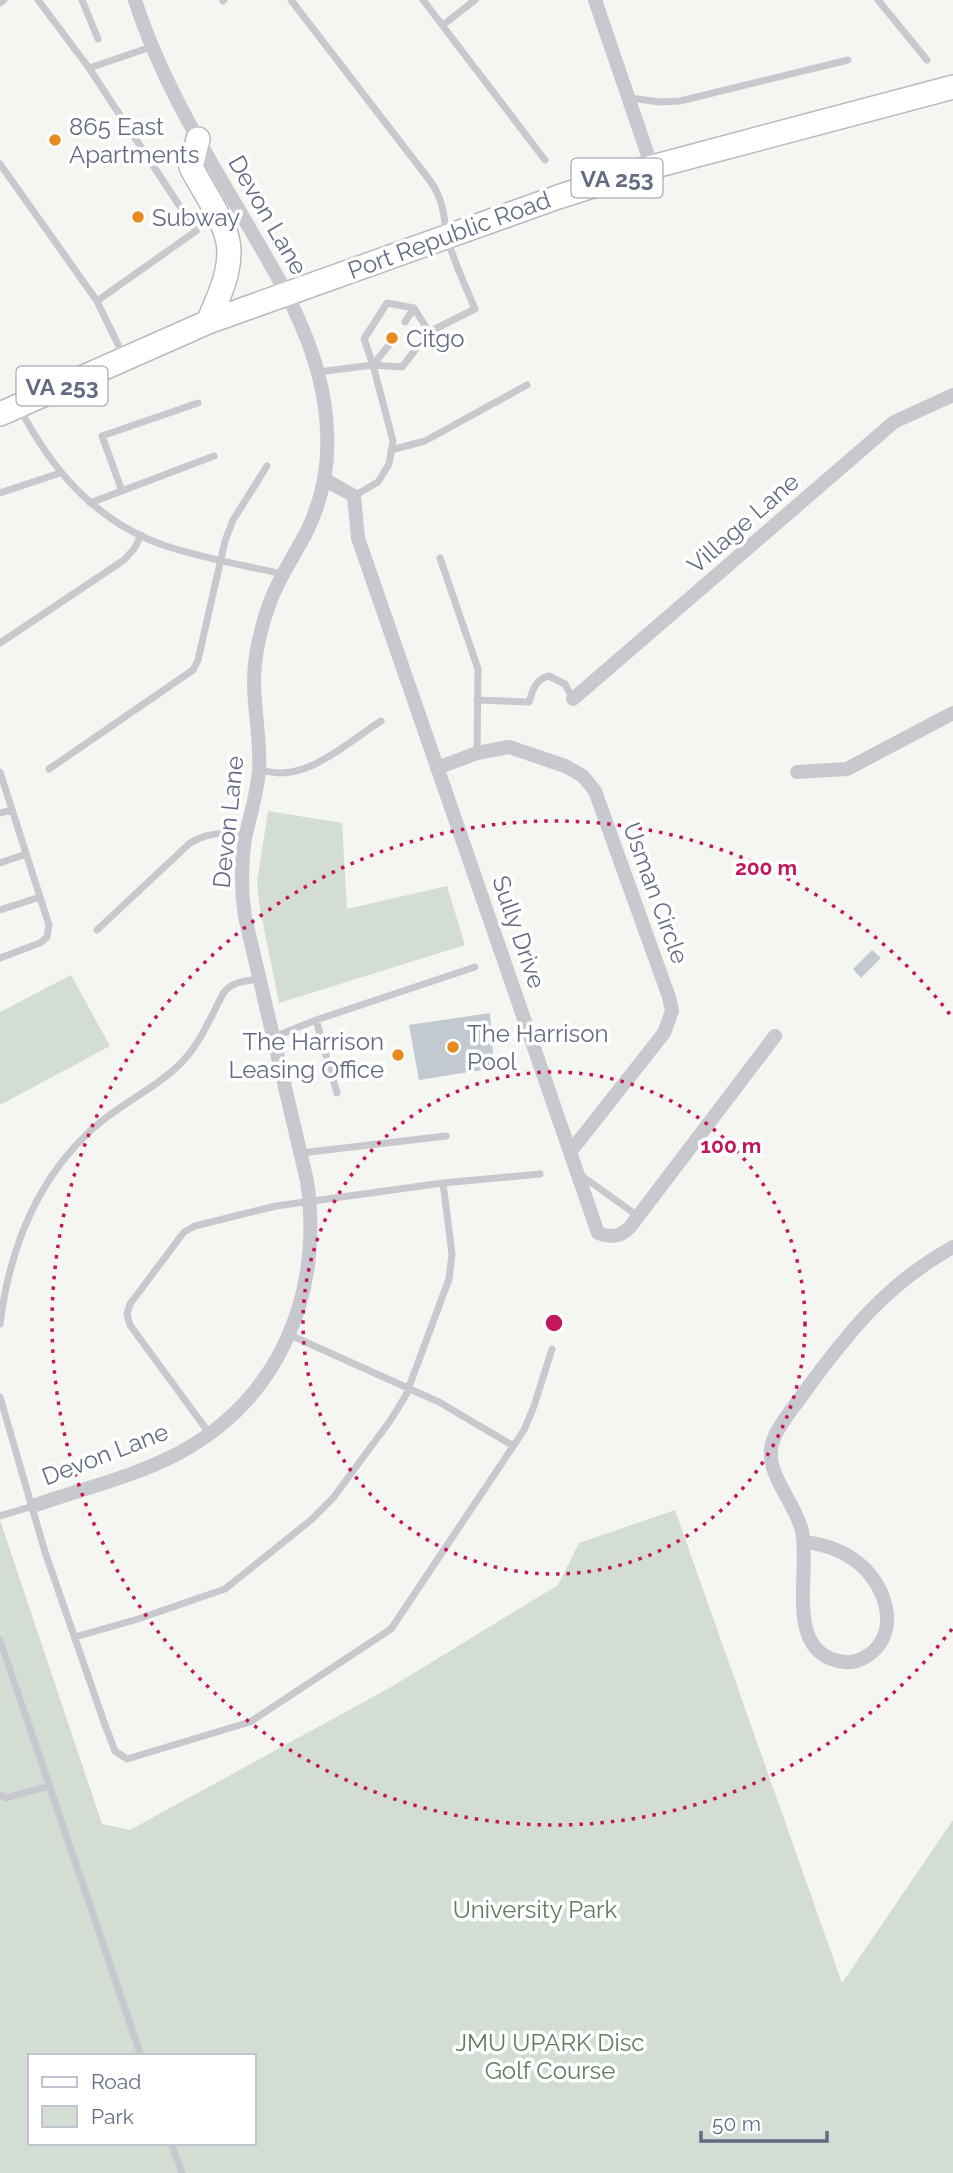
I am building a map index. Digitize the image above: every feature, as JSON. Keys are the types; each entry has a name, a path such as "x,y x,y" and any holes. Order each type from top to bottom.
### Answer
{"main road":[{"name":"Port Republic Road","path":"9,410 208,322 558,197 652,167 953,87"},
{"path":"198,139 191,167 226,233 229,251 227,270 208,322"}],"street":[{"name":"Devon Lane","path":"33,1506 161,1461 209,1433 253,1392 290,1335 309,1268 312,1234 310,1201 301,1153 242,901 242,874 245,838 259,769 254,681 256,651 266,611 307,529 324,479 326,409 318,372 288,293 198,139 151,47 135,0"},
{"path":"595,0 652,167"},
{"name":"Village Lane","path":"573,699 894,422 953,395"},
{"path":"324,479 354,496"},
{"name":"Sully Drive","path":"354,496 358,538 598,1233 607,1237 621,1235 638,1216 775,1035"},
{"path":"797,772 847,769 953,713"},
{"name":"Usman Circle","path":"437,768 477,753 509,747 565,766 583,776 595,791 669,997 672,1011 664,1033 571,1151"},
{"path":"804,1542 823,1545 843,1553 862,1566 878,1587 887,1613 887,1628 879,1645 866,1657 851,1662 835,1660 820,1651 809,1638 803,1619 806,1564 804,1542 800,1524 772,1464 771,1445 775,1434 836,1348 868,1311 921,1267 953,1247"}],"lane":[{"path":"38,0 89,68 195,231 97,302"},
{"path":"82,0 97,39"},
{"path":"291,0 431,182 444,208 447,236 475,309 429,332 402,366 373,365 318,372"},
{"path":"423,0 545,160"},
{"path":"443,26 475,0"},
{"path":"878,0 927,60"},
{"path":"89,68 151,47"},
{"path":"630,98 660,102 680,101 848,60"},
{"path":"0,164 97,302 124,358"},
{"path":"354,496 378,482 389,464 393,441 364,339 387,303 414,308 429,332"},
{"path":"405,322 414,308"},
{"path":"373,365 389,345"},
{"path":"391,450 425,441 527,385"},
{"path":"122,491 102,436 198,403"},
{"path":"9,410 60,473 90,503 141,536 163,545 283,574"},
{"path":"90,503 214,456"},
{"path":"49,769 192,670 198,660 220,559 233,520 267,466"},
{"path":"0,493 60,473"},
{"path":"0,643 124,560 141,536"},
{"path":"440,558 478,669 477,753"},
{"path":"477,700 529,702 536,684 541,678 549,676 565,684 573,699"},
{"path":"259,769 278,774 303,770 381,721"},
{"path":"0,772 49,925 47,937 40,943 0,958"},
{"path":"0,813 12,810"},
{"path":"97,930 190,843 202,836 217,833 245,838"},
{"path":"0,863 26,854"},
{"path":"0,910 40,897"},
{"path":"273,1037 475,967"},
{"path":"0,1324 7,1282 18,1243 35,1205 58,1168 89,1132 183,1060 230,986 241,981 259,979"},
{"path":"316,1020 337,1093"},
{"path":"301,1153 446,1136"},
{"path":"209,1433 130,1325 127,1314 130,1304 187,1230 276,1206 443,1183 540,1174"},
{"path":"579,1174 638,1216"},
{"path":"75,1637 229,1587 324,1508 390,1421 409,1388 451,1272 452,1254 443,1183"},
{"path":"290,1335 439,1402 512,1445"},
{"path":"0,1397 46,1552 105,1725 115,1751 127,1759 250,1722 391,1629 524,1430 552,1349"},
{"path":"0,1516 33,1506"},
{"path":"0,1640 140,2054"},
{"path":"0,1796 6,1798 49,1786"},
{"path":"172,2145 182,2173"}],"green space":[{"path":"268,811 342,823 347,909 447,886 465,945 279,1003 257,882"},
{"path":"71,975 110,1046 0,1105 0,1012"},
{"name":"University Park","path":"675,1510 842,1983 953,1820 953,2173 0,2173 0,1520 102,1824 130,1830 391,1687 558,1585 579,1543"}],"shaded area":[{"path":"872,950 881,958 861,978 853,969"},
{"name":"The Harrison Pool","path":"490,1013 494,1068 419,1080 409,1025"}],"place":[{"name":"865 East Apartments","path":"55,140"},
{"name":"Subway","path":"138,217"},
{"name":"Citgo","path":"392,338"},
{"name":"The Harrison Pool","path":"453,1047"},
{"name":"The Harrison Leasing Office","path":"398,1055"}],"park label":[{"name":"JMU UPARK Disc Golf Course","path":"550,2056"}]}
